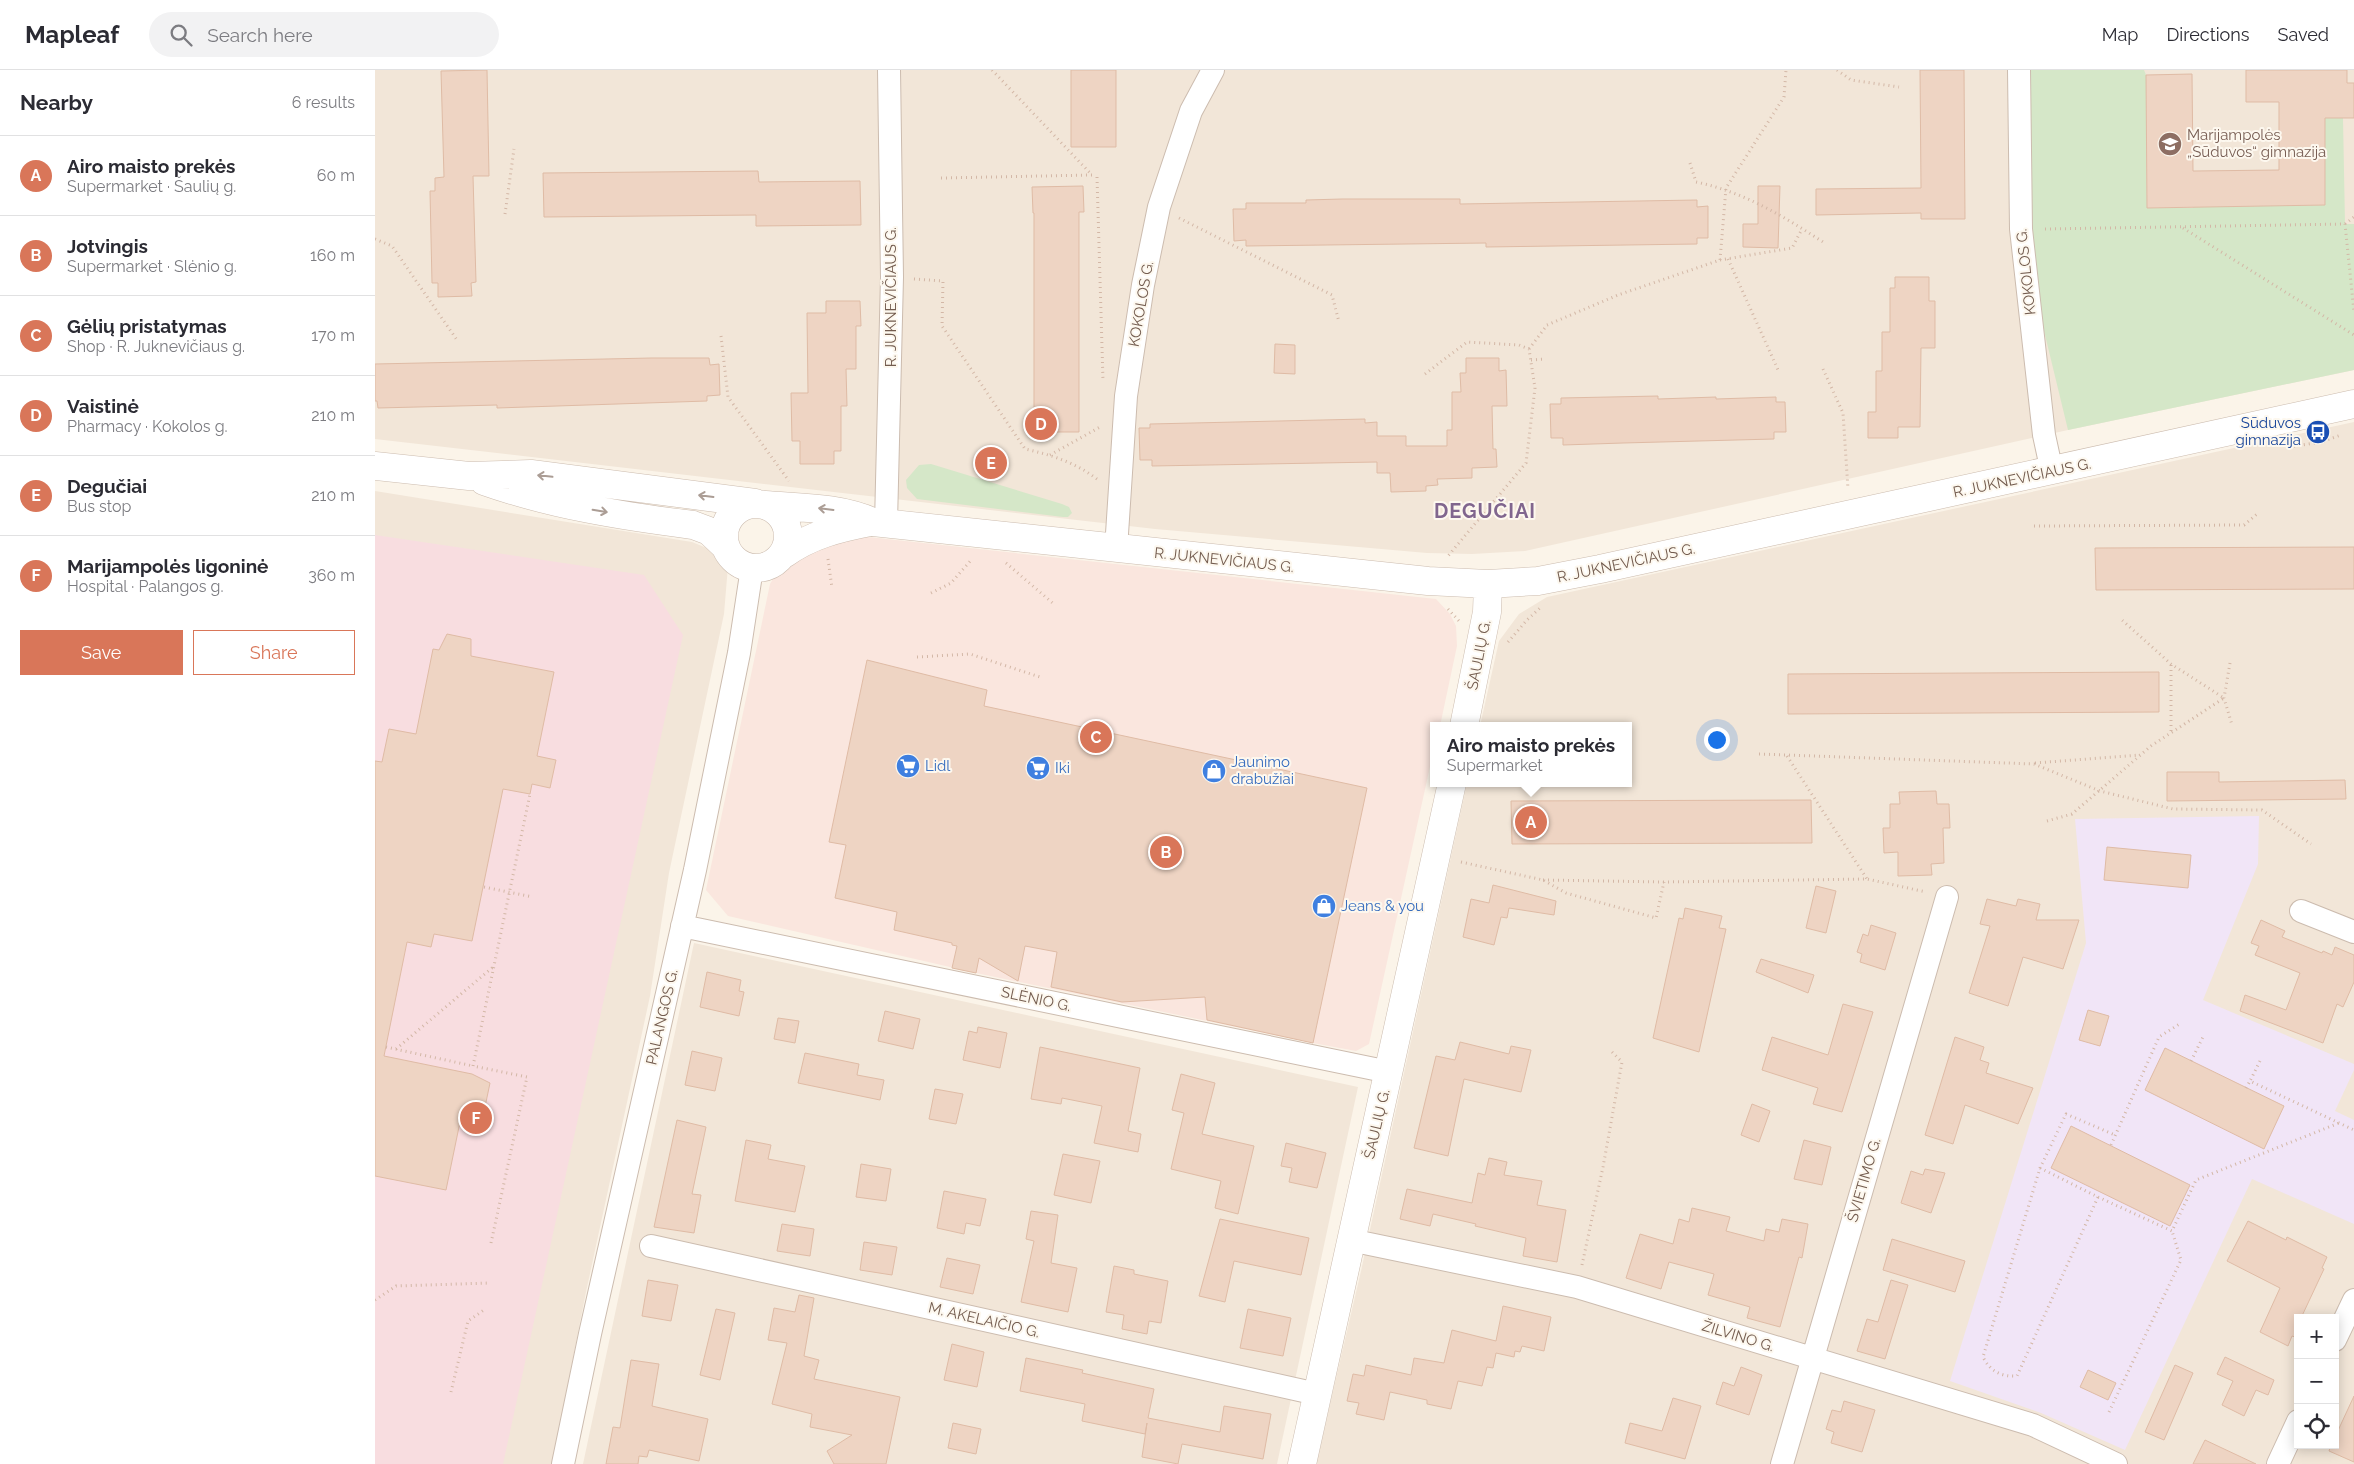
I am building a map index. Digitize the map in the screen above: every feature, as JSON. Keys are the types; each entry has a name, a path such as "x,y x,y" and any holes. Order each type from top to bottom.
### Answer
{"street":[{"name":"R. JUKNEVIČIAUS G.","path":"879,522 892,277 889,70"},
{"name":"KOKOLOS G.","path":"1116,549 1125,413 1143,285 1159,207 1191,110 1213,70"},
{"name":"KOKOLOS G.","path":"2019,70 2021,229 2044,435 2052,472"},
{"name":"R. JUKNEVIČIAUS G.","path":"375,466 469,476 531,474 760,504 825,509 855,514 879,522 1116,549 1428,581 1488,584 1539,581 2052,472 2354,404"},
{"name":"R. JUKNEVIČIAUS G.","path":"469,476 529,497 581,508 693,525 709,531 725,546"},
{"path":"760,504 776,510 786,525 788,542 784,554 770,566 751,568 735,561 725,546 725,526 736,510 760,504"},
{"name":"R. JUKNEVIČIAUS G.","path":"784,554 799,543 824,532 879,522"},
{"name":"PALANGOS G.","path":"563,1464 590,1334 682,926 739,653 751,568"},
{"name":"ŠAULIŲ G.","path":"1465,722 1487,612 1488,584"},
{"name":"ŠAULIŲ G.","path":"1302,1464 1451,787"},
{"name":"ŠVIETIMO G.","path":"1782,1464 1947,897"},
{"path":"2301,911 2354,932"},
{"name":"SLĖNIO G.","path":"682,926 1389,1072"},
{"name":"ŽILVINO G.","path":"1350,1240 1577,1288 2033,1425 2116,1464"},
{"name":"M. AKELAIČIO G.","path":"651,1246 1317,1394"},
{"path":"2339,1332 2354,1301"},
{"path":"2278,1464 2294,1430"}],"path":[{"path":"941,178 1092,175 992,70"},
{"path":"1720,260 1725,188 1784,97 1786,70"},
{"path":"1837,70 1851,80 1899,87"},
{"path":"505,214 514,149"},
{"path":"1690,163 1697,182 1725,188 1779,214 1823,242"},
{"path":"1097,177 1103,385"},
{"path":"1159,207 1333,295 1339,322"},
{"path":"2021,229 2345,224 2354,217"},
{"path":"2345,224 2354,312"},
{"path":"2183,228 2354,335"},
{"path":"1443,562 1526,464 1535,388 1529,348 1547,325 1618,295 1720,260 1792,248 1802,229"},
{"path":"375,239 392,246 457,340"},
{"path":"1728,259 1779,372"},
{"path":"892,277 943,281 942,326 1025,448 1050,455 1082,468 1120,495"},
{"path":"721,336 728,396 790,482"},
{"path":"1425,374 1467,342 1519,345 1529,348"},
{"path":"1531,360 1546,359"},
{"path":"1823,369 1843,413 1846,478 1853,514"},
{"path":"1050,455 1125,413"},
{"path":"2034,526 2244,525 2257,514"},
{"path":"931,593 951,583 974,557"},
{"path":"1004,561 1055,605"},
{"path":"2122,620 2171,664 2224,698"},
{"path":"917,657 970,654 1040,677"},
{"path":"2230,663 2224,698 2232,725"},
{"path":"2171,664 2171,733"},
{"path":"2047,821 2072,814 2141,755 2224,698"},
{"path":"1759,754 2034,764 2141,755"},
{"path":"1786,755 1867,879"},
{"path":"2034,764 2100,790 2173,809 2262,810 2311,844"},
{"path":"473,1066 530,794"},
{"path":"1436,856 1543,880 1664,882 1867,879 1947,897"},
{"path":"1543,880 1566,893 1656,918 1664,882"},
{"path":"484,887 533,897"},
{"path":"396,1049 493,967"},
{"path":"2111,1145 2159,1037 2181,1023"},
{"path":"2191,1061 2204,1035"},
{"path":"386,1047 527,1077 491,1244"},
{"path":"1577,1288 1603,1167 1622,1062 1610,1050"},
{"path":"2247,1088 2260,1061"},
{"path":"2251,1081 2354,1130"},
{"path":"2098,1197 2017,1376 2008,1376 1989,1368 1983,1357 2040,1168 2066,1114 2115,1135"},
{"path":"2109,1412 2181,1260 2172,1231 2196,1180 2339,1123"},
{"path":"2040,1168 2172,1231"},
{"path":"375,1300 396,1286 490,1283"},
{"path":"451,1392 468,1321 484,1310"}],"shaded area":[{"path":"375,70 2354,70 2354,370 2068,430 1525,551 1472,554 1427,553 1155,529 375,439"},
{"path":"2354,422 2354,1464 1316,1464 1361,1271 1466,787 1632,787 1632,722 1481,722 1499,641 1519,614 1547,597"},
{"path":"375,491 692,542 714,551 728,566 724,614 669,873 650,996 586,1292 552,1464 375,1464"},
{"path":"375,535 644,575 683,635 503,1464 375,1464"},
{"path":"859,536 1436,599 1450,614 1456,626 1457,646 1441,722 1430,722 1430,767 1369,1044 1356,1051 1313,1043 976,973 728,916 706,890 770,584 780,566 796,553"},
{"path":"2259,816 2258,864 2203,1000 2354,1064 2354,1070 2335,1111 2354,1120 2354,1224 2252,1179 2125,1450 2041,1413 1950,1381 2086,943 2075,819"},
{"path":"694,943 1358,1087 1277,1464 583,1464"}],"green space":[{"path":"2019,70 2144,70 2146,75 2147,208 2193,208 2193,195 2215,206 2325,205 2325,118 2343,118 2345,224 2354,224 2354,370 2068,430 2023,244"},
{"path":"931,464 1062,504 1069,507 1072,513 1068,517 1063,517 917,499 907,488 906,480 919,465"}],"building":[{"path":"487,70 489,176 473,176 476,282 471,283 472,296 438,297 438,283 432,283 430,191 435,191 435,178 444,177 441,71"},
{"path":"1071,70 1116,70 1116,147 1071,147"},
{"path":"1920,70 1964,70 1965,219 1921,219 1921,213 1816,215 1816,189 1921,188"},
{"name":"Marijampolės „Sūduvos“ gimnazija","path":"2246,70 2347,70 2347,83 2354,83 2354,118 2325,118 2325,205 2147,208 2146,75 2192,74 2193,171 2279,170 2279,102 2246,102"},
{"path":"758,171 759,182 860,181 861,225 756,226 756,215 544,217 543,173"},
{"path":"1083,186 1084,212 1079,212 1079,432 1034,432 1034,213 1032,187"},
{"path":"1758,186 1780,186 1778,248 1743,247 1743,224 1758,224"},
{"path":"1460,199 1460,204 1697,200 1697,207 1708,206 1708,238 1697,238 1697,244 1486,247 1486,243 1246,246 1246,240 1234,241 1233,209 1246,209 1246,203 1306,203 1306,200"},
{"path":"1895,277 1929,277 1929,301 1935,301 1935,348 1921,348 1920,427 1898,427 1898,438 1868,438 1868,412 1876,412 1876,371 1882,371 1882,332 1890,332 1890,288 1895,288"},
{"path":"826,301 860,301 861,326 856,326 856,369 846,369 847,406 841,406 841,451 834,451 834,464 800,464 800,441 792,441 791,393 808,393 807,313 826,313"},
{"path":"1275,344 1295,345 1295,374 1274,373"},
{"path":"709,358 710,365 719,364 720,395 707,396 707,401 497,408 497,405 378,408 377,401 375,401 375,364"},
{"path":"1466,358 1499,358 1499,371 1506,370 1507,406 1492,406 1493,449 1496,449 1497,467 1472,468 1472,478 1437,479 1438,485 1426,486 1426,491 1391,492 1390,473 1377,473 1377,462 1152,466 1152,460 1140,460 1139,428 1150,428 1150,424 1365,419 1365,423 1377,422 1377,436 1406,436 1406,446 1447,446 1447,430 1452,430 1452,392 1461,392 1460,373 1466,373"},
{"path":"1658,396 1658,399 1776,397 1776,402 1785,402 1786,432 1774,432 1774,439 1563,445 1563,438 1551,438 1550,404 1561,404 1561,398"},
{"path":"2354,547 2354,589 2096,590 2095,548"},
{"path":"447,634 471,639 471,656 554,672 537,756 556,760 550,788 532,784 530,794 503,789 472,941 434,934 431,947 407,942 384,1056 472,1074 490,1083 481,1126 460,1122 446,1190 375,1176 375,761 382,762 389,729 416,734 433,649 439,650"},
{"path":"867,660 987,690 984,706 1367,788 1313,1043 1207,1020 1205,997 1122,1002 1051,987 1057,952 1025,946 1018,981 979,958 976,973 952,968 957,946 952,945 952,943 894,930 897,912 835,898 846,845 829,842"},
{"path":"2159,672 2159,712 1788,714 1788,674"},
{"path":"2167,772 2219,772 2219,782 2345,780 2346,799 2167,801"},
{"path":"1936,791 1937,804 1949,804 1950,828 1943,828 1944,863 1931,864 1932,875 1898,876 1898,852 1884,853 1883,828 1890,828 1890,804 1900,804 1899,792"},
{"path":"1811,800 1812,843 1512,844 1511,801"},
{"path":"2107,847 2191,855 2188,888 2104,880"},
{"path":"1493,885 1556,901 1554,915 1509,908 1507,918 1501,917 1494,945 1463,937 1471,899 1489,903"},
{"path":"1816,886 1836,891 1826,933 1806,928"},
{"path":"1987,899 2016,906 2018,899 2040,904 2036,920 2079,920 2063,969 2023,957 2008,1006 1969,993 1990,926 1980,924"},
{"path":"1685,908 1722,916 1719,928 1726,929 1699,1052 1653,1038 1679,918 1683,919"},
{"path":"2261,920 2285,931 2282,937 2322,953 2323,951 2332,955 2335,947 2354,955 2354,982 2343,1007 2337,1004 2323,1043 2240,1011 2245,995 2286,1010 2300,973 2255,955 2259,946 2251,943"},
{"path":"1871,925 1896,933 1885,970 1860,962 1862,954 1857,952 1863,934 1868,936"},
{"path":"1761,959 1814,975 1808,993 1756,972"},
{"path":"707,972 741,980 739,991 744,992 739,1016 700,1007"},
{"path":"1843,1004 1873,1012 1842,1112 1813,1104 1818,1088 1762,1070 1772,1037 1828,1055"},
{"path":"2088,1010 2109,1016 2100,1046 2079,1040"},
{"path":"885,1011 920,1019 913,1049 878,1041"},
{"path":"778,1018 799,1021 795,1043 774,1039"},
{"path":"978,1027 1007,1033 1000,1068 963,1060 969,1031 977,1033"},
{"path":"1955,1037 1984,1047 1980,1060 1989,1063 1986,1073 2033,1088 2018,1124 1965,1105 1953,1144 1925,1135"},
{"path":"1460,1042 1509,1054 1511,1046 1531,1050 1521,1092 1464,1079 1448,1156 1414,1148 1436,1056 1455,1060"},
{"path":"1040,1047 1140,1068 1128,1131 1141,1134 1138,1152 1094,1143 1102,1106 1062,1098 1061,1104 1031,1099"},
{"path":"2165,1048 2284,1106 2264,1149 2145,1090"},
{"path":"692,1051 722,1058 715,1091 685,1085"},
{"path":"805,1053 859,1064 857,1075 884,1080 880,1100 798,1083"},
{"path":"1181,1074 1215,1083 1202,1134 1254,1146 1238,1214 1215,1208 1221,1181 1171,1169 1184,1113 1172,1110"},
{"path":"935,1089 963,1094 956,1124 929,1119"},
{"path":"1752,1104 1770,1111 1759,1142 1741,1135"},
{"path":"677,1120 706,1127 692,1194 701,1195 694,1233 654,1227"},
{"path":"2071,1126 2190,1185 2170,1226 2051,1168"},
{"path":"746,1140 771,1145 768,1159 805,1166 795,1212 735,1201"},
{"path":"1804,1140 1831,1147 1822,1185 1794,1179"},
{"path":"1286,1143 1326,1153 1317,1188 1289,1182 1292,1168 1281,1166"},
{"path":"1063,1154 1100,1161 1091,1203 1054,1195"},
{"path":"1489,1158 1507,1162 1504,1175 1542,1181 1537,1205 1566,1210 1557,1262 1523,1256 1526,1238 1475,1226 1476,1224 1433,1214 1430,1226 1400,1219 1407,1189 1472,1203 1478,1173 1485,1175"},
{"path":"861,1164 891,1169 886,1201 856,1197"},
{"path":"1925,1169 1945,1173 1931,1213 1901,1203 1911,1171 1923,1175"},
{"path":"944,1191 986,1199 980,1226 966,1223 964,1234 937,1228"},
{"path":"1692,1208 1730,1217 1726,1231 1764,1241 1766,1229 1779,1232 1782,1219 1808,1224 1802,1258 1799,1257 1780,1327 1747,1318 1750,1307 1708,1295 1714,1274 1669,1262 1661,1289 1626,1278 1640,1234 1673,1244 1679,1219 1689,1222"},
{"path":"1031,1211 1058,1215 1051,1263 1077,1268 1068,1312 1021,1302 1034,1241 1026,1239"},
{"path":"1220,1219 1309,1238 1301,1275 1234,1261 1225,1302 1199,1296"},
{"path":"2248,1221 2286,1240 2287,1237 2327,1257 2322,1268 2324,1269 2303,1314 2294,1314 2294,1337 2292,1336 2288,1346 2260,1332 2280,1288 2227,1261"},
{"path":"782,1224 814,1229 810,1256 777,1251"},
{"path":"1892,1239 1965,1261 1955,1292 1883,1270"},
{"path":"864,1242 897,1247 892,1275 860,1270"},
{"path":"947,1258 980,1265 973,1294 940,1287"},
{"path":"1114,1266 1134,1270 1134,1274 1168,1281 1161,1323 1149,1321 1147,1334 1122,1329 1124,1315 1106,1312"},
{"path":"648,1280 678,1285 671,1321 642,1316"},
{"path":"1891,1280 1908,1285 1885,1359 1857,1351 1867,1319 1878,1322"},
{"path":"799,1295 814,1298 804,1356 819,1360 814,1379 900,1397 886,1464 834,1464 827,1451 852,1435 810,1427 812,1414 772,1404 787,1343 768,1340 774,1308 795,1312"},
{"path":"1503,1306 1551,1317 1544,1351 1522,1346 1520,1352 1515,1351 1514,1357 1496,1353 1493,1368 1487,1367 1482,1386 1458,1381 1451,1409 1427,1404 1427,1400 1390,1392 1384,1420 1356,1414 1359,1403 1347,1401 1353,1374 1364,1376 1366,1365 1411,1375 1414,1358 1444,1363 1452,1330 1496,1341"},
{"path":"716,1309 735,1313 720,1380 700,1375"},
{"path":"1248,1309 1291,1318 1283,1356 1240,1348"},
{"path":"952,1344 984,1352 977,1387 944,1380"},
{"path":"2225,1357 2274,1380 2268,1395 2256,1390 2244,1416 2222,1405 2233,1381 2217,1374"},
{"path":"1026,1358 1083,1370 1082,1373 1154,1389 1148,1418 1220,1432 1224,1406 1271,1414 1263,1459 1182,1444 1178,1464 1142,1457 1147,1423 1145,1434 1082,1421 1085,1404 1020,1391"},
{"path":"631,1360 659,1364 652,1406 708,1419 699,1461 649,1450 647,1457 639,1456 638,1464 606,1464 613,1427 620,1428"},
{"path":"2175,1365 2193,1373 2164,1440 2145,1432"},
{"path":"1741,1367 1762,1375 1749,1415 1716,1404 1723,1382 1734,1386"},
{"path":"2088,1370 2116,1383 2108,1400 2080,1387"},
{"path":"2354,1396 2354,1462 2329,1451 2330,1449 2339,1449 2339,1428"},
{"path":"1673,1398 1701,1406 1685,1459 1625,1443 1630,1423 1662,1431"},
{"path":"1844,1401 1875,1410 1862,1452 1831,1443 1834,1432 1826,1429 1832,1410 1841,1412"},
{"path":"953,1423 981,1429 976,1454 948,1448"},
{"path":"2205,1440 2256,1464 2193,1464"}],"place":[{"name":"Marijampolės „Sūduvos“ gimnazija","path":"2170,144"},
{"name":"Vaistinė","path":"1041,424"},
{"name":"Sūduvos gimnazija","path":"2318,432"},
{"name":"Degučiai","path":"991,463"},
{"name":"Gėlių pristatymas","path":"1096,737"},
{"name":"Lidl","path":"908,766"},
{"name":"Iki","path":"1038,768"},
{"name":"Jaunimo drabužiai","path":"1214,771"},
{"name":"Airo maisto prekės","path":"1531,822"},
{"name":"Jotvingis","path":"1166,852"},
{"name":"Jeans & you","path":"1324,906"},
{"name":"Marijampolės ligoninė","path":"476,1118"}],"district":[{"name":"DEGUČIAI","path":"1485,511"}]}
